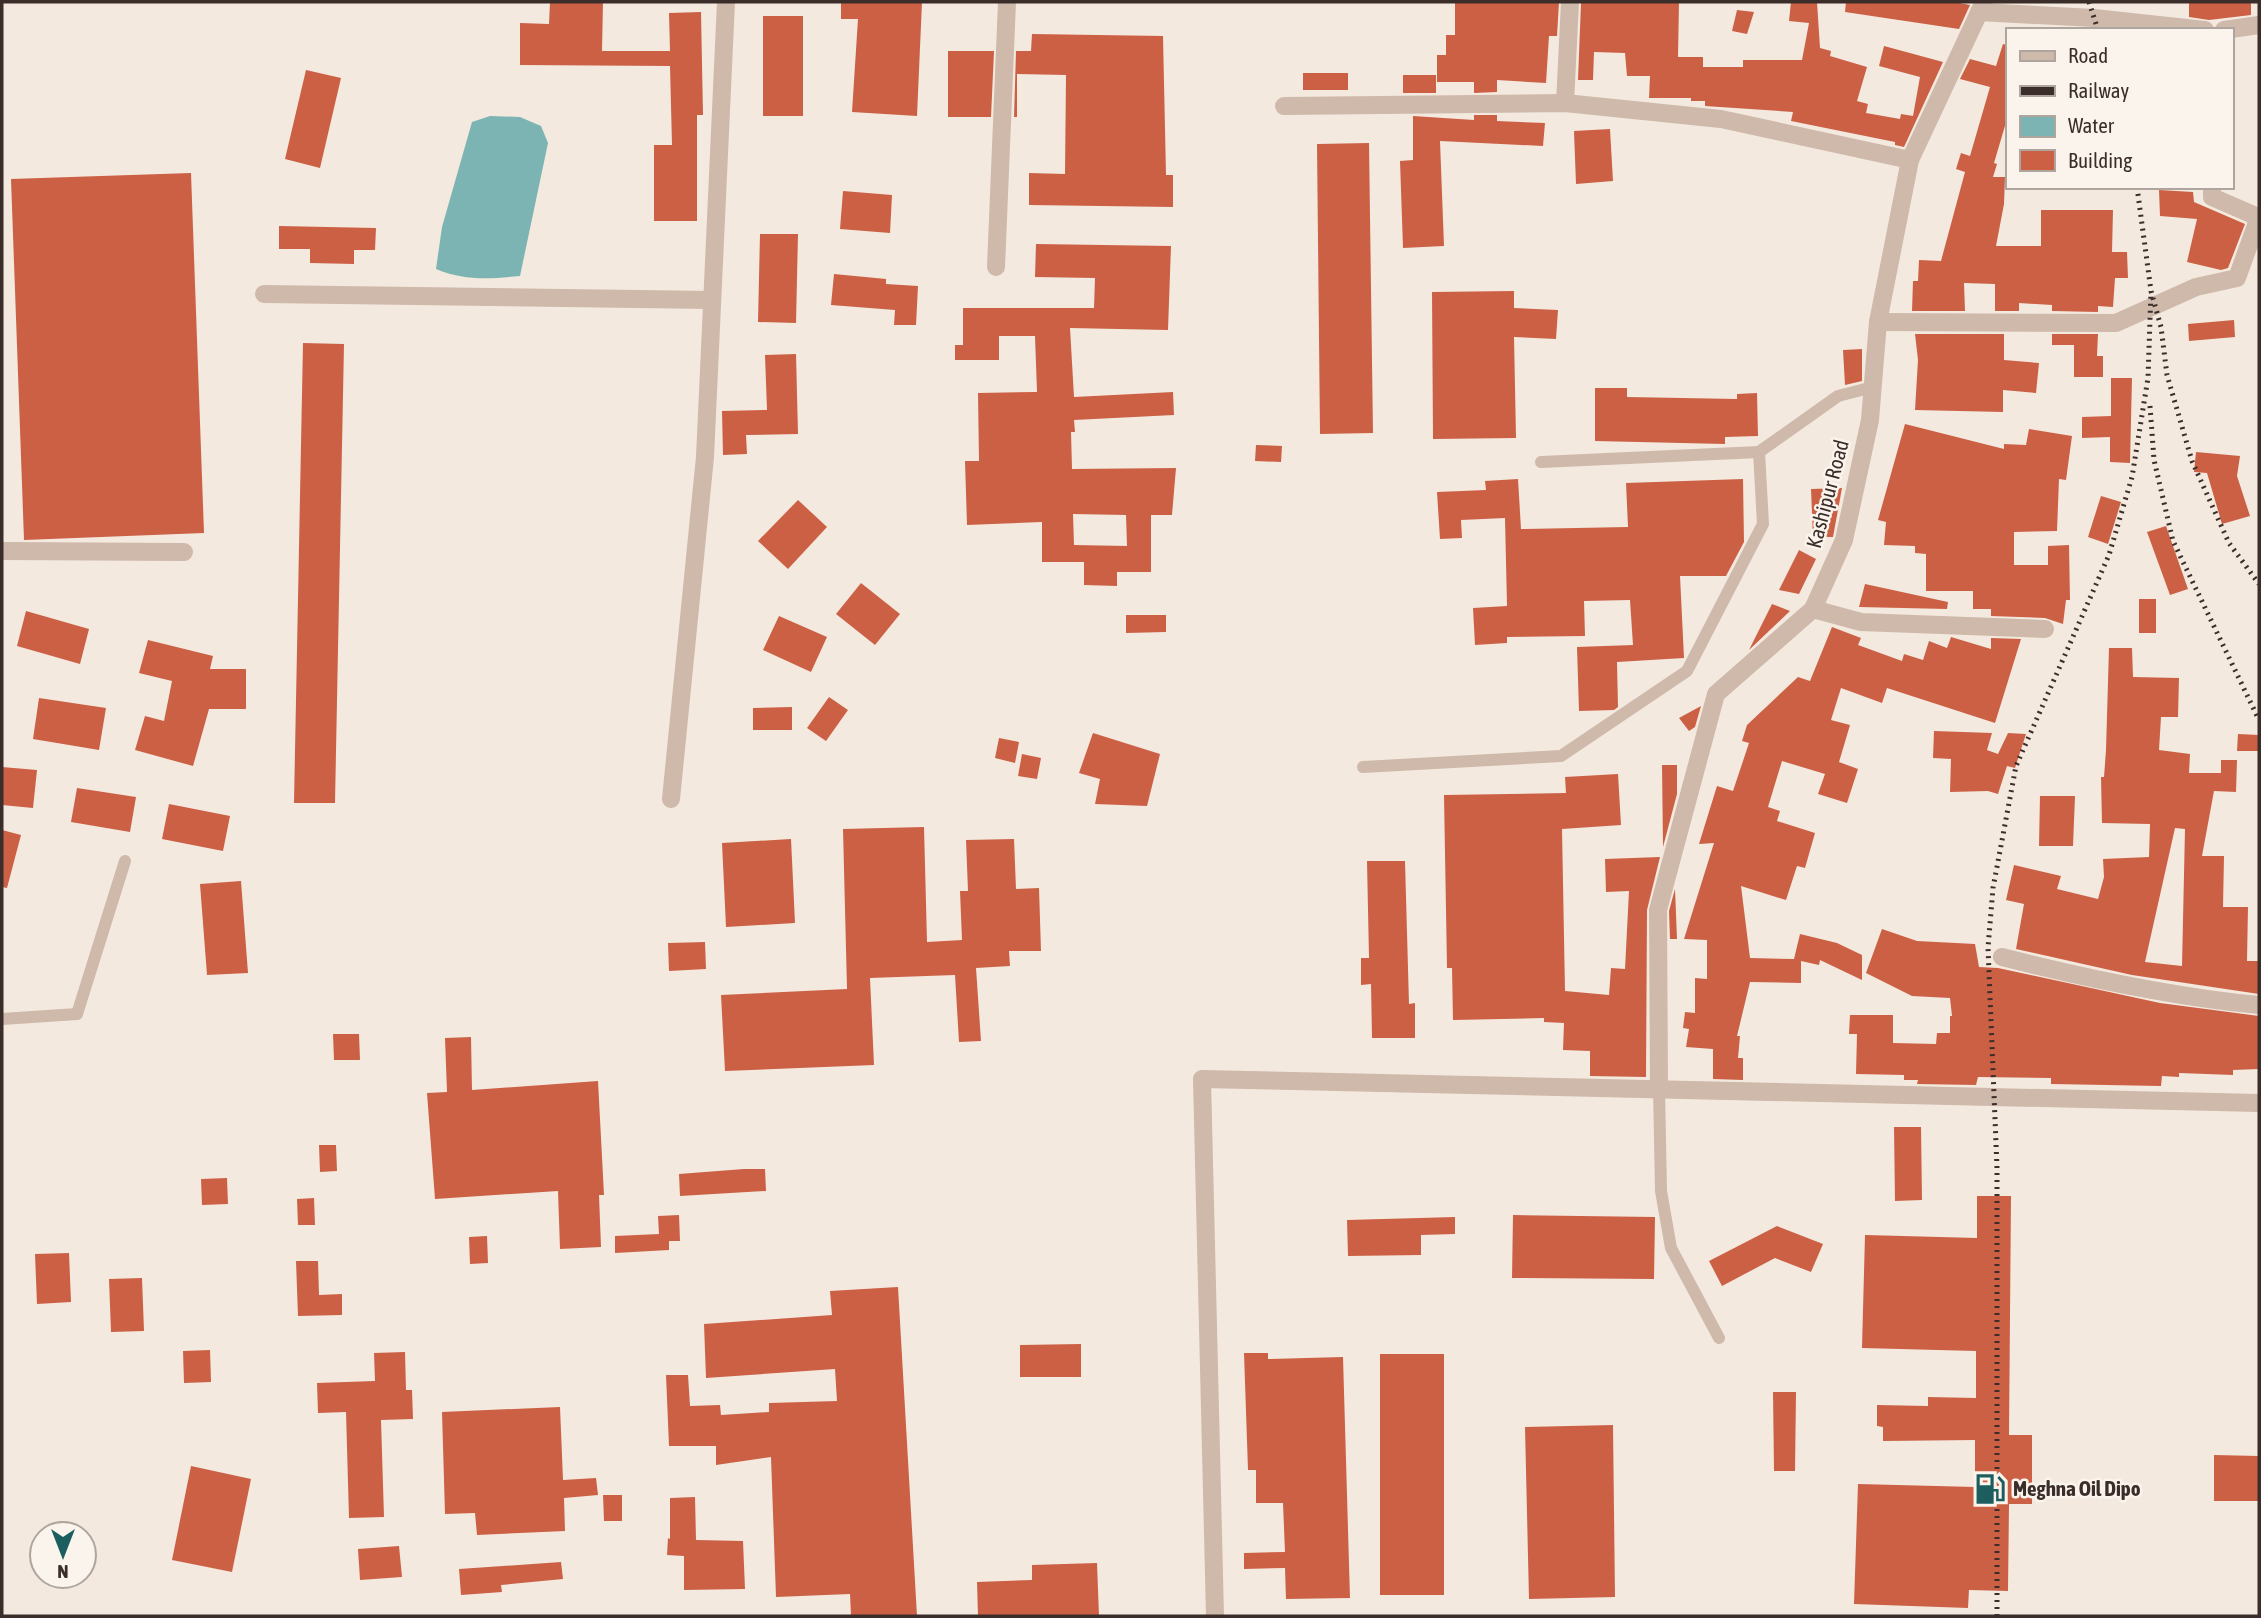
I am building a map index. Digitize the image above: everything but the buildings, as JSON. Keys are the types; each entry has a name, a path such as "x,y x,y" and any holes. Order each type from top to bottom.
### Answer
{"street":[{"path":"671,799 705,457 726,2"},
{"path":"996,267 1007,2"},
{"path":"1565,103 1570,2"},
{"path":"1981,7 2186,28"},
{"name":"Kashipur Road","path":"1659,1088 1658,910 1716,694 1813,609 1843,540 1871,420 1878,322 1910,160 1981,7"},
{"path":"2233,29 2259,25"},
{"path":"1284,106 1565,103 1721,119 1910,160"},
{"path":"1878,322 2116,323 2196,287 2237,278 2259,217 2212,197 2212,189"},
{"path":"264,294 712,300"},
{"path":"2,551 184,552"},
{"path":"1813,609 1861,622 2045,629"},
{"path":"2002,957 2075,975 2225,1004 2259,1005"},
{"path":"1215,1616 1202,1079 2259,1103"}],"lane":[{"path":"1541,462 1759,452 1838,396 1873,387"},
{"path":"1363,766 1561,756 1687,671 1763,524 1759,452"},
{"path":"2,1019 77,1014 125,861"},
{"path":"1659,1088 1661,1191 1671,1248 1719,1338"}],"water":[{"path":"490,116 520,117 541,126 548,143 520,276 457,276 436,269 442,227 472,122"}],"railway":[{"path":"2089,2 2097,28"},
{"path":"2137,189 2151,291 2161,327 2167,375 2192,461 2229,543 2259,584"},
{"path":"1997,1616 1997,1168 1988,948 1993,888 2016,766 2109,555 2132,477 2148,378 2151,291"},
{"path":"2150,406 2154,460 2173,541 2259,720"}],"place":[{"name":"Meghna Oil Dipo","path":"1990,1489"}]}
